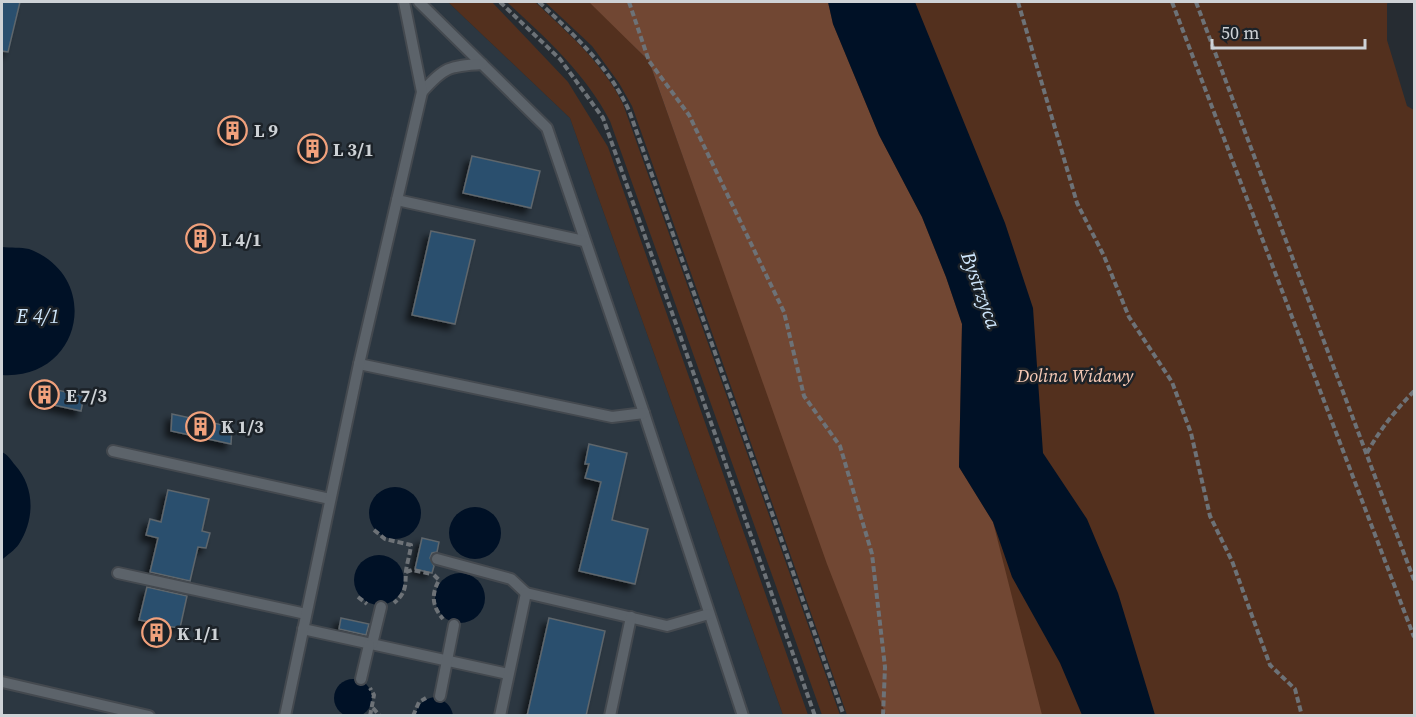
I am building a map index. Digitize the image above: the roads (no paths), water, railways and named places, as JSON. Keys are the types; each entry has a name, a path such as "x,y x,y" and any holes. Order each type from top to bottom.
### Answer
{"lane":[{"path":"285,716 359,364 422,92 404,2"},
{"path":"418,2 548,128 743,716"},
{"path":"422,92 438,74 456,65 482,64"},
{"path":"398,200 584,241"},
{"path":"359,364 612,417 644,412"},
{"path":"113,451 330,499"},
{"path":"437,559 511,579 526,593 667,626 709,614"},
{"path":"118,573 306,614"},
{"path":"500,716 526,593"},
{"path":"361,679 381,607"},
{"path":"610,716 631,617"},
{"path":"440,696 454,625"},
{"path":"303,629 508,674"},
{"path":"2,682 149,716"}],"water":[{"name":"Bystrzyca","path":"828,2 915,2 1005,223 1033,308 1043,453 1087,519 1118,593 1155,715 1082,715 1060,663 1012,577 993,522 959,467 962,324 922,217 879,135 833,24"},
{"name":"E 4/1","path":"2,247 29,249 52,263 67,281 74,302 73,324 65,345 50,361 29,372 2,375"},
{"path":"2,452 22,474 29,493 30,514 24,534 17,546 2,560"},
{"path":"395,487 405,489 413,495 419,503 421,513 419,523 413,531 405,537 395,539 385,537 377,531 371,523 369,513 371,503 377,495 385,489"},
{"path":"475,507 485,509 493,515 499,523 501,533 499,543 493,551 485,557 475,559 465,557 457,551 451,543 449,533 451,523 457,515 465,509"},
{"path":"374,555 384,555 397,562 404,575 404,585 397,598 384,605 374,605 365,601 358,594 354,585 354,575 358,566 365,559"},
{"path":"460,573 478,580 485,598 478,616 460,623 442,616 435,598 442,580"},
{"path":"353,679 366,685 372,698 366,711 353,717 340,711 334,698 340,685"},
{"path":"434,697 447,703 453,715 415,716 421,703"}],"place":[{"name":"L 9","path":"233,130"},
{"name":"L 3/1","path":"312,149"},
{"name":"L 4/1","path":"200,239"},
{"name":"E 7/3","path":"45,395"},
{"name":"K 1/3","path":"200,426"},
{"name":"K 1/1","path":"156,633"}],"park label":[{"name":"Dolina Widawy","path":"1075,375"}]}
